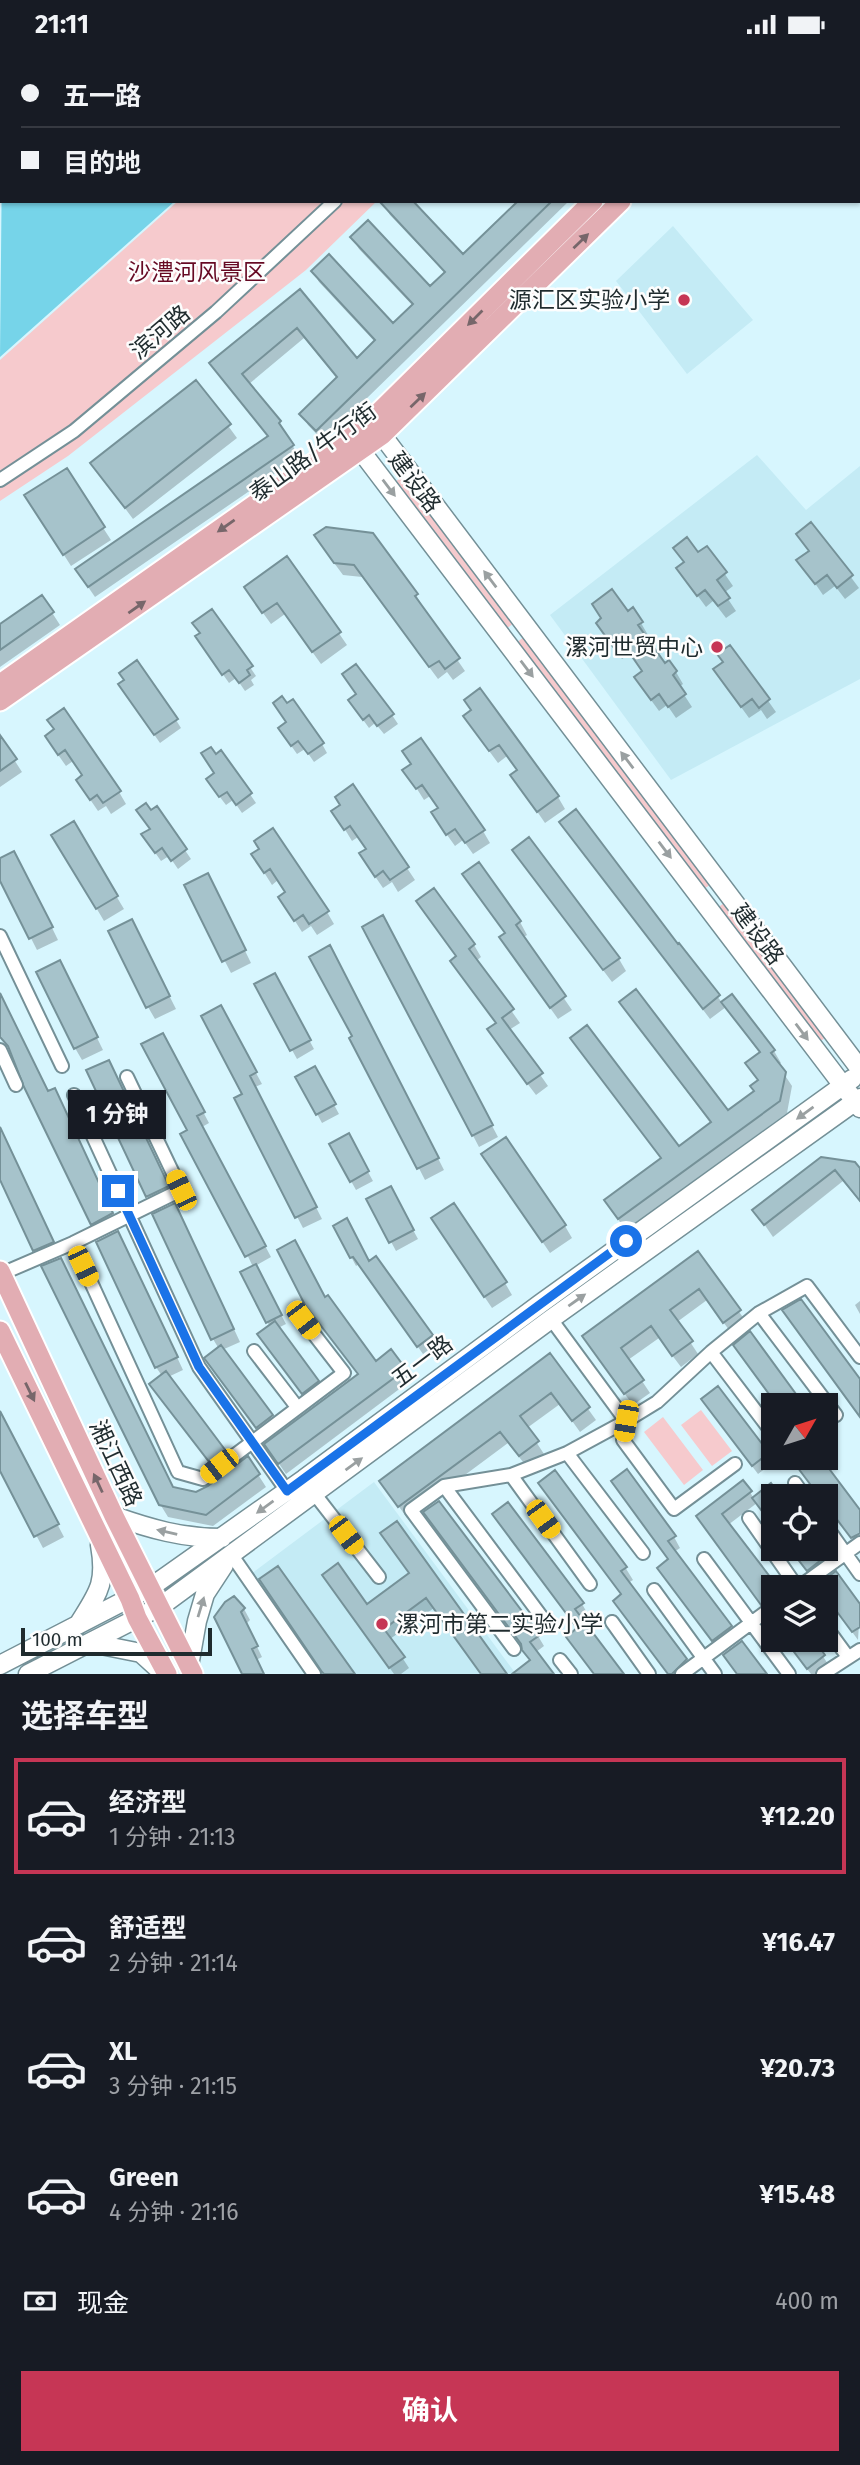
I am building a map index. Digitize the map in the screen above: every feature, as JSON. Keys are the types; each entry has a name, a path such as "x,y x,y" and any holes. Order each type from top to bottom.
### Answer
{"main road":[{"name":"泰山路/牛行街","path":"0,684 362,429 591,203"},
{"name":"泰山路/牛行街","path":"0,701 382,435 619,203"},
{"name":"湘江西路","path":"1,1273 114,1516 191,1670"},
{"name":"湘江西路","path":"0,1331 165,1674"}],"street":[{"name":"滨河路","path":"0,480 74,432 216,312 333,203"},
{"name":"建设路","path":"858,1102 361,451 362,429 382,435 860,1071"},
{"path":"505,641 525,625"},
{"path":"704,903 723,888"},
{"path":"0,936 6,964 62,1066"},
{"path":"0,1050 16,1085"},
{"name":"五一路","path":"0,1665 130,1599 314,1493 545,1311 860,1071"},
{"path":"1,1273 73,1243 181,1190 127,1077"},
{"path":"74,1095 199,1367 287,1491"},
{"name":"五一路","path":"28,1674 161,1606 287,1491 545,1311 858,1102"},
{"path":"73,1243 178,1472 203,1479 344,1373 303,1320"},
{"path":"514,1649 411,1510 443,1486 511,1475 567,1453 626,1421 657,1402 711,1352 759,1313 807,1286 860,1357"},
{"path":"545,1311 626,1421 623,1440 674,1509 735,1464"},
{"path":"759,1313 819,1393"},
{"path":"254,1351 297,1407"},
{"path":"711,1352 761,1418"},
{"path":"567,1453 643,1553"},
{"path":"511,1475 590,1584"},
{"path":"443,1486 547,1624"},
{"path":"314,1493 379,1577"},
{"path":"114,1516 172,1534 226,1546 314,1674"},
{"path":"749,1518 789,1575"},
{"path":"77,1626 96,1598 104,1571 98,1535"},
{"path":"838,1543 860,1574"},
{"path":"815,1575 860,1543"},
{"path":"191,1670 197,1621 205,1594 226,1546"},
{"path":"704,1559 789,1674"},
{"path":"654,1591 715,1674"},
{"path":"682,1674 761,1615"},
{"path":"612,1622 649,1674"},
{"path":"91,1643 141,1653 165,1674"},
{"path":"838,1643 848,1657"},
{"path":"823,1674 860,1650"},
{"path":"560,1660 571,1674"}],"shaded area":[{"name":"源汇区实验小学","path":"673,226 753,320 687,374 616,281"},
{"name":"漯河世贸中心","path":"757,455 806,510 860,466 860,679 671,780 550,615"},
{"name":"漯河市第二实验小学","path":"374,1482 516,1674 320,1674 251,1574"}],"green space":[{"name":"沙澧河风景区","path":"176,203 375,203 306,270 68,456 0,501 0,360"},
{"path":"403,476 514,623 506,629 395,482"},
{"path":"524,637 710,885 702,890 516,643"},
{"path":"724,903 826,1037 818,1043 716,909"},
{"path":"701,1410 732,1451 712,1466 681,1425"},
{"path":"663,1417 703,1470 684,1485 644,1432"}],"water":[{"path":"2,203 173,203 0,357"}],"building":[{"path":"381,203 415,203 463,254 516,203 550,203 316,431 299,414 337,377 297,328 242,374 281,421 279,423 294,445 88,587 75,569 268,436 209,363 300,289 357,358 375,340 311,271 329,254 393,323 413,304 350,237 368,220 430,286 445,272"},
{"path":"196,380 231,424 125,508 90,463"},
{"path":"67,468 105,527 63,555 24,495"},
{"path":"811,522 853,575 837,588 827,575 815,584 796,560 809,551 796,534"},
{"path":"326,527 373,533 460,658 445,669 439,661 429,667 354,565 334,563 314,535"},
{"path":"687,537 698,552 707,546 727,572 717,580 730,598 718,606 705,590 697,596 676,568 684,562 673,548"},
{"path":"287,556 341,632 312,652 277,603 262,613 244,587"},
{"path":"612,589 628,611 633,607 643,622 638,625 665,663 669,660 677,671 673,675 686,694 668,707 659,694 651,700 634,677 642,671 622,642 614,648 596,623 601,618 592,604"},
{"path":"42,595 54,612 0,650 0,624"},
{"path":"212,609 253,666 247,670 250,675 239,683 229,670 222,675 195,636 200,633 192,623"},
{"path":"730,645 770,699 759,708 752,699 741,707 713,669 723,662 717,654"},
{"path":"137,660 178,719 154,735 118,684 124,680 119,673"},
{"path":"356,664 394,714 377,726 369,715 363,720 348,700 356,694 342,674"},
{"path":"480,688 559,796 537,812 510,775 517,770 499,745 489,751 463,716 471,710 464,700"},
{"path":"282,696 287,703 293,699 324,743 308,754 298,741 291,746 278,728 286,722 273,703"},
{"path":"64,708 121,791 103,803 97,795 90,800 76,780 82,775 65,750 58,755 45,736 54,729 47,720"},
{"path":"0,735 17,759 0,771"},
{"path":"421,738 485,830 465,843 455,829 446,835 431,812 438,808 422,785 416,789 402,770 411,764 402,751"},
{"path":"211,747 216,754 221,750 252,793 236,805 227,792 219,797 206,779 214,773 201,753"},
{"path":"353,784 409,867 390,880 383,871 375,877 359,853 366,849 350,826 344,830 331,811 340,805 335,797"},
{"path":"146,803 151,810 157,806 187,849 171,861 162,848 155,853 141,834 150,829 136,810"},
{"path":"576,809 720,995 703,1009 559,822"},
{"path":"74,821 118,896 96,909 51,835"},
{"path":"273,828 329,911 309,924 303,915 294,921 278,897 285,892 270,869 264,873 251,854 259,849 254,841"},
{"path":"529,837 620,958 603,970 512,850"},
{"path":"14,851 53,927 29,939 0,881 0,858"},
{"path":"479,862 521,921 516,925 566,996 550,1008 499,937 505,933 462,874"},
{"path":"208,873 246,950 222,962 184,885"},
{"path":"434,888 475,944 469,949 514,1009 502,1018 543,1073 527,1084 487,1029 496,1023 450,961 456,956 416,901"},
{"path":"383,915 493,1125 472,1136 362,927"},
{"path":"132,919 170,996 146,1008 108,931"},
{"path":"330,945 439,1158 417,1169 349,1038 352,1036 309,957"},
{"path":"60,960 98,1037 74,1049 36,972"},
{"path":"275,973 311,1040 290,1051 254,984"},
{"path":"636,989 728,1110 754,1091 750,1086 758,1080 745,1063 760,1052 721,1002 732,994 775,1050 771,1053 786,1072 780,1101 618,1219 604,1200 661,1158 570,1038 587,1025 679,1146 711,1122 619,1002"},
{"path":"0,993 48,1091 55,1088 113,1213 91,1225 24,1087 8,1046 0,1037"},
{"path":"221,1005 257,1072 250,1076 317,1207 295,1218 234,1098 242,1094 201,1016"},
{"path":"163,1033 205,1112 197,1116 266,1246 245,1257 180,1134 187,1130 141,1044"},
{"path":"109,1060 169,1186 146,1197 86,1070"},
{"path":"315,1066 336,1104 316,1115 295,1077"},
{"path":"0,1127 54,1242 33,1251 0,1180"},
{"path":"349,1133 369,1171 350,1182 329,1144"},
{"path":"506,1137 566,1225 542,1242 481,1154"},
{"path":"821,1157 855,1162 860,1168 860,1201 835,1170 764,1225 752,1210"},
{"path":"391,1186 414,1230 389,1243 366,1199"},
{"path":"175,1203 234,1329 211,1340 152,1214"},
{"path":"454,1203 507,1282 484,1297 431,1218"},
{"path":"347,1218 369,1261 376,1256 433,1335 417,1347 353,1257 350,1258 333,1226"},
{"path":"118,1231 178,1357 155,1368 96,1242"},
{"path":"295,1240 325,1297 328,1295 376,1361 391,1349 406,1369 278,1464 264,1444 358,1374 305,1305 277,1250"},
{"path":"698,1251 741,1310 723,1323 699,1289 670,1310 693,1341 672,1356 651,1326 621,1348 644,1380 624,1394 582,1336"},
{"path":"61,1258 173,1487 196,1492 248,1456 260,1474 206,1515 159,1505 41,1266"},
{"path":"256,1264 282,1315 266,1323 240,1272"},
{"path":"801,1299 860,1379 860,1417 782,1310"},
{"path":"275,1321 319,1381 302,1394 257,1334"},
{"path":"750,1331 795,1393 768,1393 733,1345"},
{"path":"221,1345 273,1415 256,1428 204,1358"},
{"path":"550,1353 590,1407 572,1421 551,1393 520,1416 539,1441 519,1456 500,1432 398,1507 379,1481"},
{"path":"166,1371 226,1451 210,1463 149,1384"},
{"path":"718,1386 761,1442 761,1459 752,1466 701,1399"},
{"path":"0,1411 59,1524 34,1537 0,1471"},
{"path":"627,1469 676,1536 668,1541 732,1626 712,1641 657,1568 668,1559 611,1481"},
{"path":"555,1470 627,1567 621,1571 687,1659 672,1674 668,1674 613,1601 621,1594 538,1483"},
{"path":"800,1470 830,1470 860,1510 860,1533 851,1538 838,1521 838,1484 810,1484"},
{"path":"743,1480 752,1491 722,1514 769,1575 761,1575 761,1605 696,1516"},
{"path":"761,1491 761,1510 752,1498"},
{"path":"439,1501 540,1635 530,1642 554,1674 512,1674 530,1660 423,1512"},
{"path":"508,1502 584,1603 575,1609 624,1674 594,1674 566,1637 577,1628 492,1514"},
{"path":"397,1521 507,1674 481,1674 426,1598 384,1629 405,1657 389,1668 322,1575 338,1563 367,1604 409,1573 380,1533"},
{"path":"799,1561 820,1561 807,1571"},
{"path":"278,1566 355,1674 322,1672 259,1579"},
{"path":"836,1571 860,1604 860,1627 852,1632 838,1613 838,1575 831,1575"},
{"path":"234,1596 245,1608 241,1612 258,1646 252,1649 264,1674 242,1674 214,1617 225,1602"},
{"path":"742,1641 767,1674 737,1674 723,1655"},
{"path":"794,1652 823,1652 825,1655 807,1669"}],"place":[{"name":"源汇区实验小学","path":"684,300"},
{"name":"漯河世贸中心","path":"717,647"},
{"name":"漯河市第二实验小学","path":"382,1624"}],"route":[{"path":"118,1191 199,1367 287,1491 626,1241"}]}
